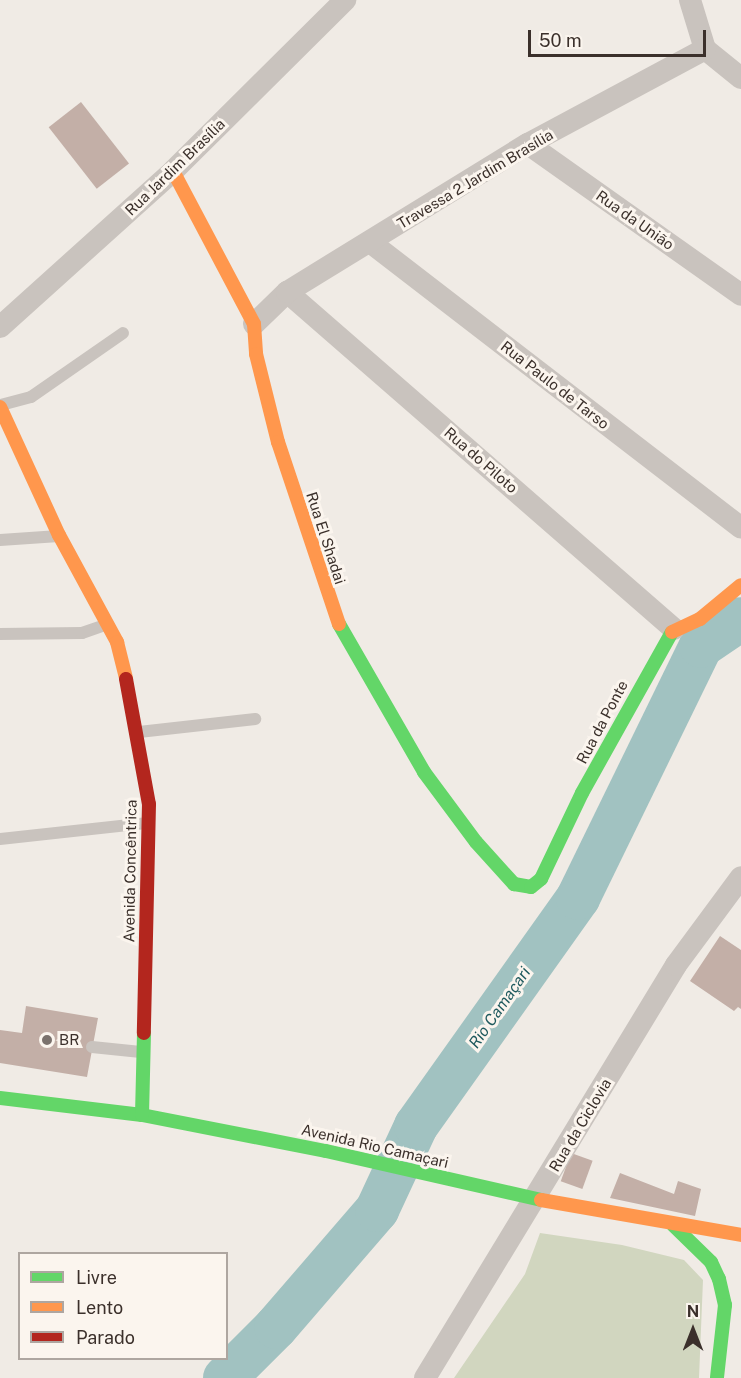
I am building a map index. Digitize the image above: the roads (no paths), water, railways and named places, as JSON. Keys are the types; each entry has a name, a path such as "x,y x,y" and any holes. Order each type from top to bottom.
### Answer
{"street":[{"name":"Rua Jardim Brasília","path":"0,327 173,171 345,0"},
{"path":"690,0 705,49 741,78"},
{"name":"Travessa 2 Jardim Brasília","path":"254,324 287,292 528,144 705,49"},
{"name":"Rua da União","path":"528,144 741,295"},
{"name":"Rua El Shadai","path":"173,171 254,324 256,354 278,442 328,601 368,677 424,772 476,842 514,884"},
{"name":"Rua Paulo de Tarso","path":"370,242 741,528"},
{"name":"Rua do Piloto","path":"287,292 674,629"},
{"name":"Avenida Concêntrica","path":"0,406 7,434 117,642 138,732 149,823 142,1115"},
{"path":"674,629 700,619 741,585"},
{"name":"Rua da Ponte","path":"514,884 531,887 541,879 582,793 674,629"},
{"name":"Rua da Ciclovia","path":"425,1378 676,965 741,877"},
{"name":"Avenida Rio Camaçari","path":"0,1098 142,1115 327,1151 535,1199 673,1225 741,1235"},
{"path":"673,1225 711,1262 725,1305 717,1378"},
{"path":"725,1305 736,1292"}],"lane":[{"path":"0,406 31,397 123,333"},
{"path":"0,540 59,536"},
{"path":"0,634 82,633 107,624"},
{"path":"138,732 255,719"},
{"path":"0,839 149,823"},
{"path":"93,1047 142,1052"}],"waterway":[{"name":"Rio Camaçari","path":"225,1378 276,1327 377,1210 416,1126 578,898 701,646 741,619"}],"place":[{"name":"BR","path":"47,1040"}]}
